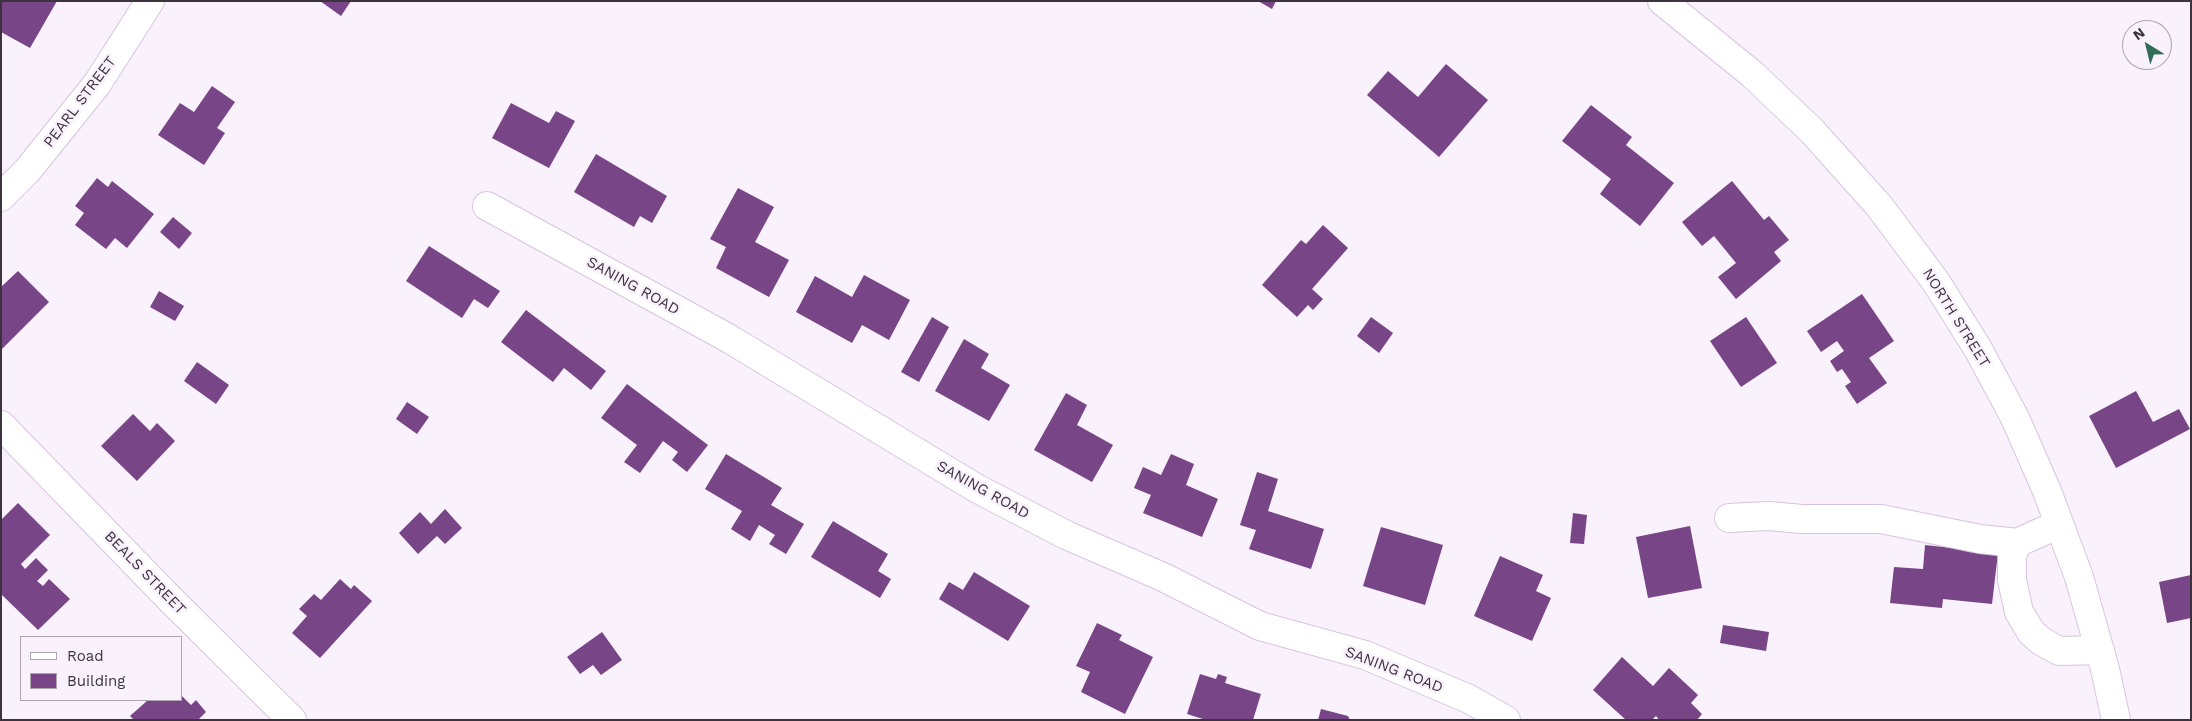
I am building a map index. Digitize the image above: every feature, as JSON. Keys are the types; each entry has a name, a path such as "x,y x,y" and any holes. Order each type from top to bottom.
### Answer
{"street":[{"name":"PEARL STREET","path":"1,197 27,171 97,84 150,1"},
{"name":"NORTH STREET","path":"1662,1 1752,74 1812,131 1880,207 1936,282 1978,349 2015,418 2059,524 2079,577 2100,650 2116,720"},
{"name":"SANING ROAD","path":"487,206 728,338 976,488 1066,535 1163,577 1260,626 1365,655 1470,699 1506,720"},
{"name":"BEALS STREET","path":"1,424 171,600 292,720"},
{"path":"1730,518 1768,516 1802,519 1881,519 1980,539 2017,543 2059,524"},
{"path":"2017,543 2012,556 2012,580 2019,612 2031,632 2042,642 2059,651 2100,650"}],"building":[{"path":"1,1 57,1 30,48 1,32"},
{"path":"320,1 351,1 341,16"},
{"path":"1258,1 1276,1 1272,9"},
{"path":"1446,64 1488,100 1439,157 1367,95 1388,71 1418,97"},
{"path":"212,86 235,102 217,128 225,133 204,165 158,135 180,103 194,112"},
{"path":"511,103 549,123 556,111 575,121 549,168 492,138"},
{"path":"1591,105 1632,137 1626,145 1674,183 1640,226 1600,194 1611,179 1562,141"},
{"path":"596,154 667,196 652,223 640,216 634,227 574,192"},
{"path":"97,178 108,187 112,181 154,214 127,248 115,238 106,249 75,225 84,213 75,206"},
{"path":"1732,181 1764,220 1769,216 1789,240 1774,252 1781,261 1736,299 1718,277 1736,263 1714,236 1702,246 1682,222"},
{"path":"738,188 774,207 755,242 789,260 769,297 716,268 726,247 710,239"},
{"path":"173,217 192,233 179,249 160,232"},
{"path":"1323,225 1348,248 1312,289 1323,299 1313,310 1308,305 1297,317 1262,285 1301,240 1306,244"},
{"path":"429,246 500,291 488,308 474,299 462,318 406,281"},
{"path":"18,271 49,302 1,350 1,287"},
{"path":"864,275 910,300 889,340 862,325 852,343 796,312 815,276 852,297"},
{"path":"159,291 184,306 175,321 150,307"},
{"path":"1862,294 1894,341 1869,358 1887,383 1857,404 1845,386 1851,382 1842,369 1837,372 1830,361 1844,351 1837,341 1821,352 1807,331"},
{"path":"526,310 606,371 591,390 564,368 553,382 501,342"},
{"path":"932,317 949,327 919,382 901,372"},
{"path":"1371,317 1393,333 1379,353 1357,336"},
{"path":"1746,317 1777,363 1741,387 1710,341"},
{"path":"964,339 989,354 981,368 1010,385 989,421 935,391"},
{"path":"197,362 229,385 216,404 184,381"},
{"path":"627,384 708,445 687,472 672,460 678,452 663,441 640,473 624,462 637,445 601,418"},
{"path":"2136,391 2153,422 2179,409 2190,429 2116,468 2089,416"},
{"path":"1066,393 1087,405 1077,425 1113,445 1092,482 1034,450"},
{"path":"407,402 429,417 417,434 396,419"},
{"path":"133,414 150,431 157,423 175,441 137,481 101,446"},
{"path":"726,454 782,488 771,505 804,524 786,554 769,544 775,535 759,525 750,541 731,529 742,511 705,489"},
{"path":"1171,454 1194,464 1186,485 1218,499 1202,537 1143,513 1151,495 1134,488 1143,467 1161,475"},
{"path":"1257,472 1278,479 1268,511 1324,529 1311,569 1249,549 1256,530 1240,525"},
{"path":"18,503 50,535 21,564 25,569 36,558 48,570 37,581 43,586 49,579 70,599 38,630 1,594 1,520"},
{"path":"445,509 462,528 445,544 437,536 418,554 399,533 420,512 431,524"},
{"path":"1573,513 1587,515 1584,544 1570,543"},
{"path":"833,521 888,554 878,571 891,579 880,598 811,557"},
{"path":"1690,526 1702,588 1648,598 1636,537"},
{"path":"1381,527 1443,545 1425,605 1363,586"},
{"path":"1925,545 1998,553 1992,604 1943,599 1942,608 1890,603 1894,567 1923,569"},
{"path":"1500,556 1543,575 1536,591 1551,598 1532,641 1474,616"},
{"path":"974,572 1030,606 1008,641 939,599 949,582 963,590"},
{"path":"2191,575 2191,618 2167,623 2159,582"},
{"path":"340,579 351,589 354,585 372,601 320,658 292,633 307,616 299,609 314,594 321,600"},
{"path":"1097,623 1122,635 1119,640 1153,657 1125,714 1081,692 1090,672 1076,666"},
{"path":"1723,625 1769,632 1766,651 1720,643"},
{"path":"602,632 622,660 601,675 593,665 580,674 567,657"},
{"path":"1622,657 1653,686 1669,668 1698,695 1691,703 1702,714 1697,720 1659,720 1656,716 1652,720 1626,720 1593,690"},
{"path":"1200,674 1216,679 1218,674 1227,677 1225,683 1261,694 1253,720 1206,720 1187,714"},
{"path":"182,696 191,705 196,700 206,712 198,720 134,720 130,716 147,701 182,701"},
{"path":"1321,709 1348,716 1350,720 1318,720"}]}
